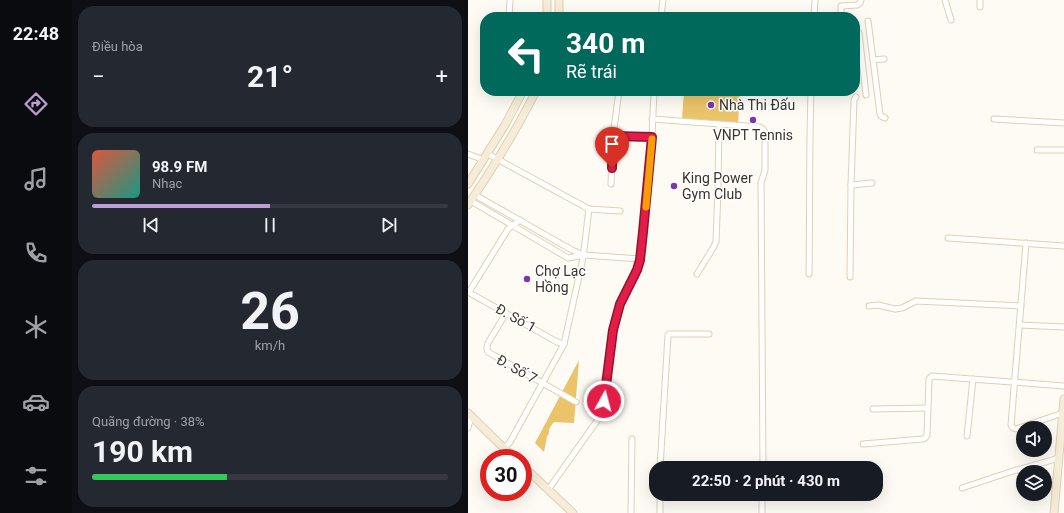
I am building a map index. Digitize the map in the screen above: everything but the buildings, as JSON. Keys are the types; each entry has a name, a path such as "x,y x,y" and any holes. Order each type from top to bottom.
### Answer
{"street":[{"path":"509,12 510,0"},
{"path":"547,0 547,12"},
{"path":"558,12 559,0"},
{"path":"661,12 662,0"},
{"path":"814,12 815,0"},
{"path":"841,12 841,6 857,5 861,0"},
{"path":"945,0 951,20"},
{"path":"980,0 980,7"},
{"path":"868,21 880,114 885,118"},
{"path":"860,41 866,95"},
{"path":"873,60 884,59"},
{"path":"468,184 486,157 520,96"},
{"path":"534,96 523,118 469,203 512,225 568,258 584,255 640,260"},
{"path":"611,184 613,136 618,96"},
{"path":"548,490 599,418 602,410 613,330 620,304 637,270 640,260 652,137 654,96"},
{"path":"809,274 811,96"},
{"path":"850,278 851,185 854,100 856,97"},
{"path":"652,119 760,127 765,132 765,170 762,184 763,461"},
{"path":"994,119 1064,123"},
{"path":"697,274 716,242 719,124"},
{"path":"613,136 652,137"},
{"path":"1037,150 1064,150"},
{"path":"468,154 498,159 589,209 620,211"},
{"path":"851,185 872,183"},
{"path":"475,194 572,250 584,255"},
{"path":"470,414 504,449 510,442 564,344 584,255 589,209"},
{"path":"468,292 508,229 520,220"},
{"path":"948,238 1064,246"},
{"path":"1026,243 1011,425 1016,429 1064,406"},
{"name":"Đ. Số 1","path":"468,292 557,342 564,344"},
{"path":"869,306 878,305 902,308 916,301 1021,306"},
{"name":"Đ. Số 7","path":"506,313 488,343 488,352 543,383"},
{"path":"1020,325 1064,327"},
{"path":"660,461 668,336 669,334 709,334"},
{"path":"863,444 925,438 927,435 929,379 932,376 1064,386"},
{"path":"967,436 973,379"},
{"path":"543,383 576,402"},
{"path":"1054,513 1061,478 1059,458 1064,406"},
{"path":"873,409 928,408"},
{"path":"468,428 470,414"},
{"path":"630,513 632,439"},
{"path":"962,488 1059,458"},
{"path":"532,475 573,513"},
{"path":"660,501 660,513"},
{"path":"762,501 762,513"}],"shaded area":[{"name":"Nhà Thi Đấu","path":"684,96 740,96 738,124 682,119"},
{"path":"579,360 574,423 554,422 547,436 544,452 535,443"}],"slow traffic":[{"path":"646,207 652,139"}],"place":[{"name":"Nhà Thi Đấu","path":"711,105"},
{"name":"VNPT Tennis","path":"753,120"},
{"name":"King Power Gym Club","path":"674,186"},
{"name":"Chợ Lạc Hồng","path":"527,279"}],"route":[{"path":"604,401 613,330 620,304 637,270 640,260 652,137 613,136 612,168"}]}
